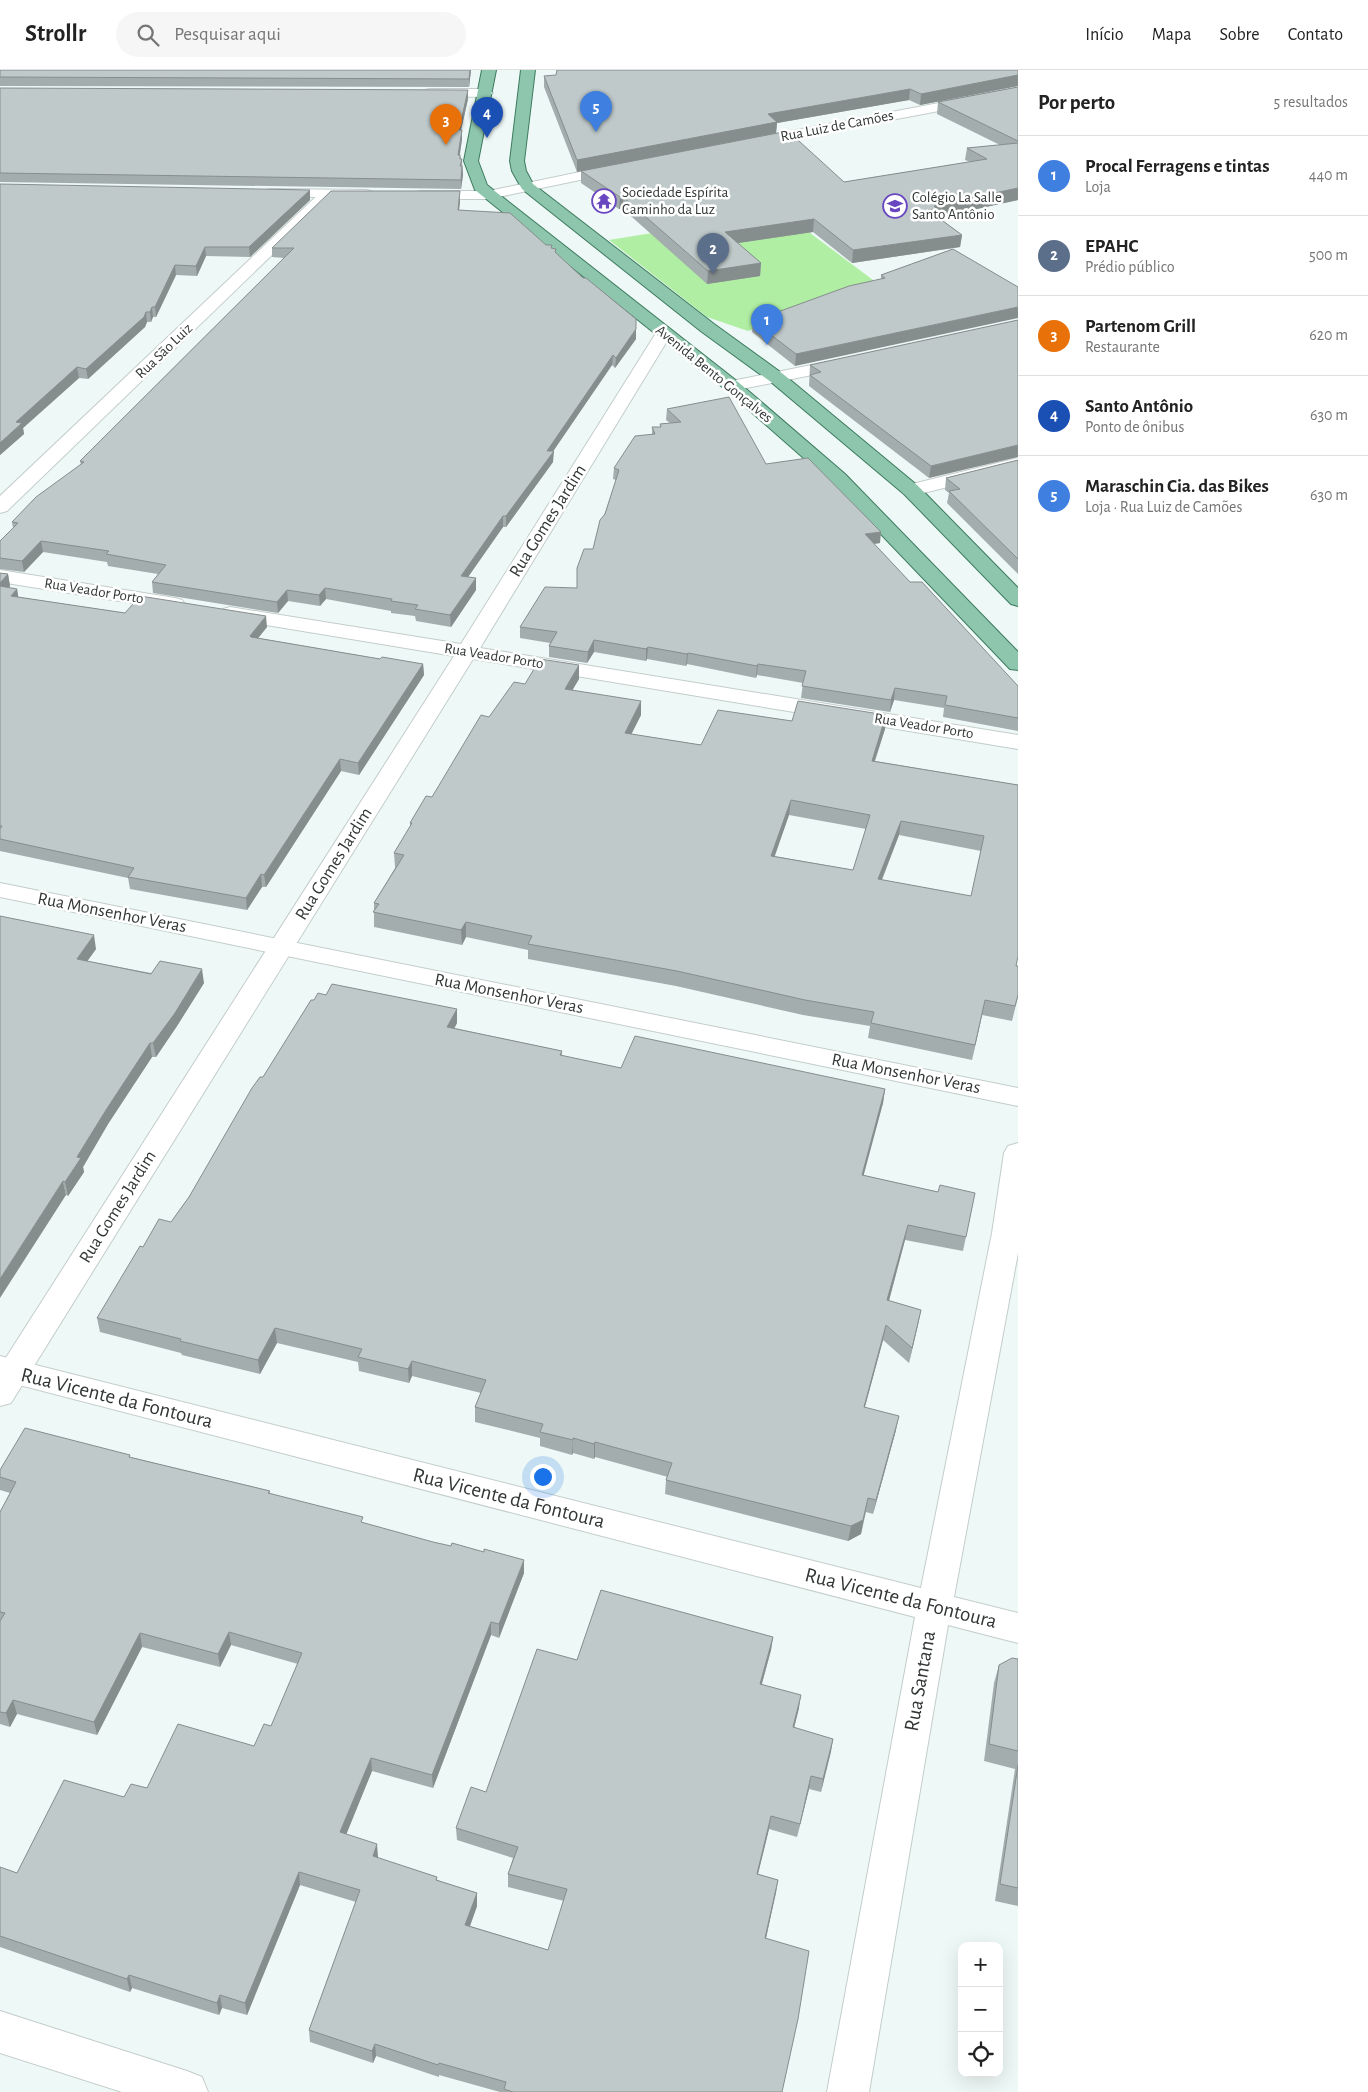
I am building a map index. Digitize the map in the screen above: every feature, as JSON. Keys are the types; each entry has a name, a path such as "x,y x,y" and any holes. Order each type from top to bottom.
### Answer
{"main road":[{"name":"Avenida Bento Gonçalves","path":"489,70 486,93 471,161 480,187 732,386 838,478 1018,664"},
{"name":"Avenida Bento Gonçalves","path":"528,70 517,161 519,171 527,186 708,328 777,378 912,490 1018,600"}],"street":[{"path":"417,92 486,93"},
{"name":"Rua Luiz de Camões","path":"742,144 1018,92"},
{"path":"406,194 489,195 634,165"},
{"path":"257,192 376,194"},
{"name":"Rua São Luiz","path":"0,507 327,194"},
{"name":"Rua Gomes Jardim","path":"5,1378 282,948 664,333"},
{"path":"732,386 862,359"},
{"path":"912,490 1018,464"},
{"name":"Rua Veador Porto","path":"0,576 1018,742"},
{"name":"Rua Monsenhor Veras","path":"0,890 1018,1097"},
{"name":"Rua Santana","path":"848,2092 934,1607 1009,1272 1018,1153"},
{"name":"Rua Vicente da Fontoura","path":"5,1378 1018,1628"},
{"path":"0,2032 187,2092"}],"green space":[{"path":"782,212 877,283 748,331 707,317 609,240"}],"building":[{"path":"0,70 470,70 469,79 0,77"},
{"path":"557,70 1018,70 1018,75 921,94 910,89 768,114 777,122 577,160 544,76 556,75"},
{"path":"1018,87 1018,141 938,102"},
{"path":"0,88 468,90 459,130 462,130 458,155 462,159 460,166 462,166 461,180 0,173"},
{"path":"788,131 844,182 987,159 967,148 1018,143 1018,188 934,206 937,209 928,210 962,235 853,250 814,219 725,232 761,263 708,271 623,197 620,197 581,171"},
{"path":"0,184 310,190 249,247 205,247 196,266 175,265 155,307 152,307 150,312 146,312 144,317 86,369 77,367 16,422 22,423 0,443"},
{"path":"331,191 460,191 458,210 510,213 546,245 552,245 551,248 556,249 555,252 583,278 586,278 636,319 636,329 616,358 613,355 547,451 554,451 506,516 503,516 461,576 476,578 450,615 415,609 418,605 391,601 392,599 325,588 319,595 287,590 277,602 152,582 166,565 106,554 109,551 41,541 22,561 0,558 0,541 18,523 12,522 36,497 84,462 80,461 294,248 272,248"},
{"path":"953,249 1018,287 1018,307 796,354 753,321 849,286 885,278 881,275"},
{"path":"1018,320 1018,445 931,466 810,375 821,372 810,365"},
{"path":"729,397 766,464 808,458 881,532 865,534 910,582 922,582 1018,686 1018,718 945,705 947,696 895,688 891,700 802,686 806,671 758,664 757,666 688,653 648,647 646,649 594,640 588,652 549,646 557,632 520,627 545,587 577,588 577,568 584,549 593,549 600,520 605,514 619,470 614,468 635,436 655,434 652,427 661,427 660,424 681,422 667,409"},
{"path":"1018,460 1018,559 949,491 960,489 946,478"},
{"path":"0,573 8,574 0,583"},
{"path":"0,586 17,589 11,596 125,613 140,596 266,616 251,637 380,659 382,657 423,664 358,763 340,759 264,875 261,874 246,898 128,877 134,868 0,839 0,829 2,826 0,826"},
{"path":"540,659 579,665 565,689 641,701 625,733 701,745 718,710 792,721 798,701 886,715 872,761 1018,785 1018,956 1016,966 1018,966 1018,995 1015,1006 985,1000 975,1045 871,1023 874,1012 805,1000 677,971 528,944 532,936 466,922 461,930 373,912 379,904 374,903 404,855 394,853 426,796 432,797 481,715 489,717 514,682 525,684","holes":["791,800 870,815 853,870 771,856","901,821 984,836 971,896 878,879"]},
{"path":"0,916 94,935 77,959 151,974 160,961 202,969 175,1013 153,1043 150,1043 106,1110 77,1157 81,1158 65,1182 63,1181 0,1279"},
{"path":"332,984 457,1009 447,1027 562,1051 560,1055 621,1068 635,1036 885,1089 862,1175 938,1192 940,1185 975,1193 966,1237 908,1225 887,1300 921,1310 912,1348 886,1325 864,1407 899,1416 876,1500 868,1498 863,1520 851,1526 666,1480 672,1463 595,1442 594,1444 540,1432 543,1424 475,1407 486,1380 412,1361 408,1369 358,1357 362,1349 275,1328 258,1360 97,1318 140,1246 143,1247 159,1219 171,1222 189,1197 252,1088 260,1077 263,1077 311,1000 314,1000 318,993 326,995"},
{"path":"25,1428 130,1455 129,1457 270,1491 268,1493 363,1517 361,1522 433,1542 451,1546 452,1543 484,1552 484,1549 524,1560 499,1624 491,1622 432,1775 371,1758 340,1832 377,1844 373,1856 437,1877 436,1880 477,1893 465,1925 548,1950 567,1889 508,1874 518,1847 456,1828 471,1787 486,1792 537,1649 577,1660 601,1590 773,1637 760,1684 801,1695 793,1727 833,1739 823,1779 811,1776 800,1824 771,1816 757,1874 778,1880 765,1938 809,1951 798,2019 782,2092 513,2092 504,2089 506,2082 439,2063 438,2065 375,2044 372,2051 309,2030 360,1890 299,1872 245,2003 220,1995 217,2003 129,1975 127,1979 0,1936 0,1867 17,1873 64,1780 124,1797 131,1784 147,1788 178,1724 254,1746 264,1724 271,1726 302,1653 229,1632 218,1654 140,1633 94,1722 13,1700 6,1713 0,1712 0,1621 5,1613 0,1612 0,1512 16,1482 0,1477 0,1470"},
{"path":"1012,1658 1018,1659 1018,1751 989,1744 999,1665"},
{"path":"1018,1765 1018,1888 1000,1884"}],"place":[{"name":"Maraschin Cia. das Bikes","path":"596,132"},
{"name":"Santo Antônio","path":"487,138"},
{"name":"Partenom Grill","path":"446,145"},
{"name":"Sociedade Espírita Caminho da Luz","path":"604,201"},
{"name":"Colégio La Salle Santo Antônio","path":"895,206"},
{"name":"EPAHC","path":"713,274"},
{"name":"Procal Ferragens e tintas","path":"767,345"}]}
